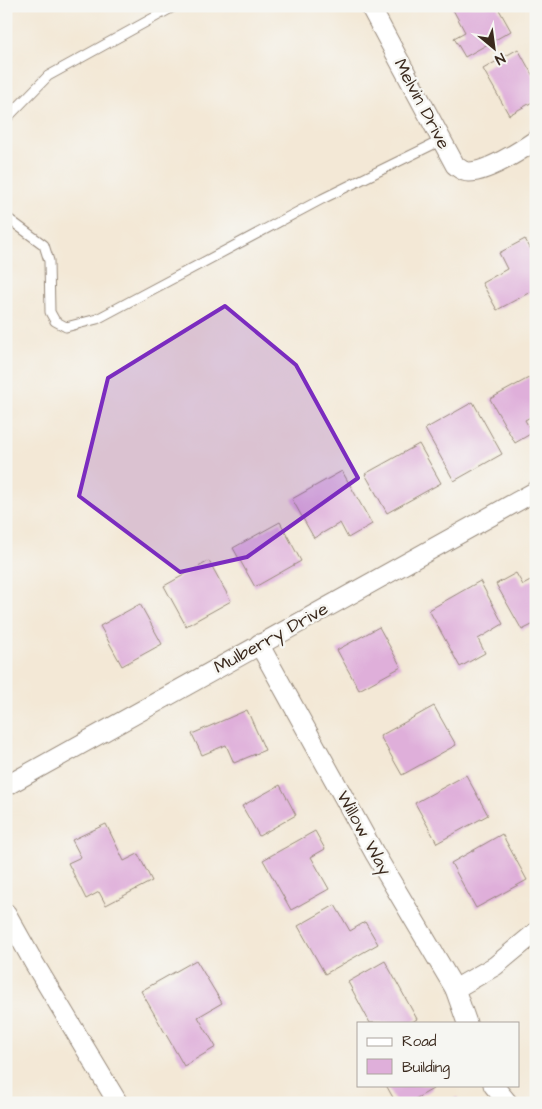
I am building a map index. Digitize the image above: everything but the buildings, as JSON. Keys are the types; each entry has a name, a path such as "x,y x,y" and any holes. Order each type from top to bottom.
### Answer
{"street":[{"name":"Melvin Drive","path":"370,6 455,165 464,171 470,172 493,165 536,140"},
{"name":"Mulberry Drive","path":"6,786 536,491"},
{"name":"Willow Way","path":"259,644 375,854 455,989 467,1022"},
{"path":"6,913 34,964 118,1103"},
{"path":"455,989 495,966 536,932"},
{"path":"494,1086 508,1103"}],"lane":[{"path":"6,119 48,76 175,6"},
{"path":"6,218 44,245 49,261 50,312 55,321 66,327 97,319 322,199 442,140"}],"highlighted area":[{"path":"225,306 296,365 358,478 247,557 180,572 79,496 108,378"}]}
